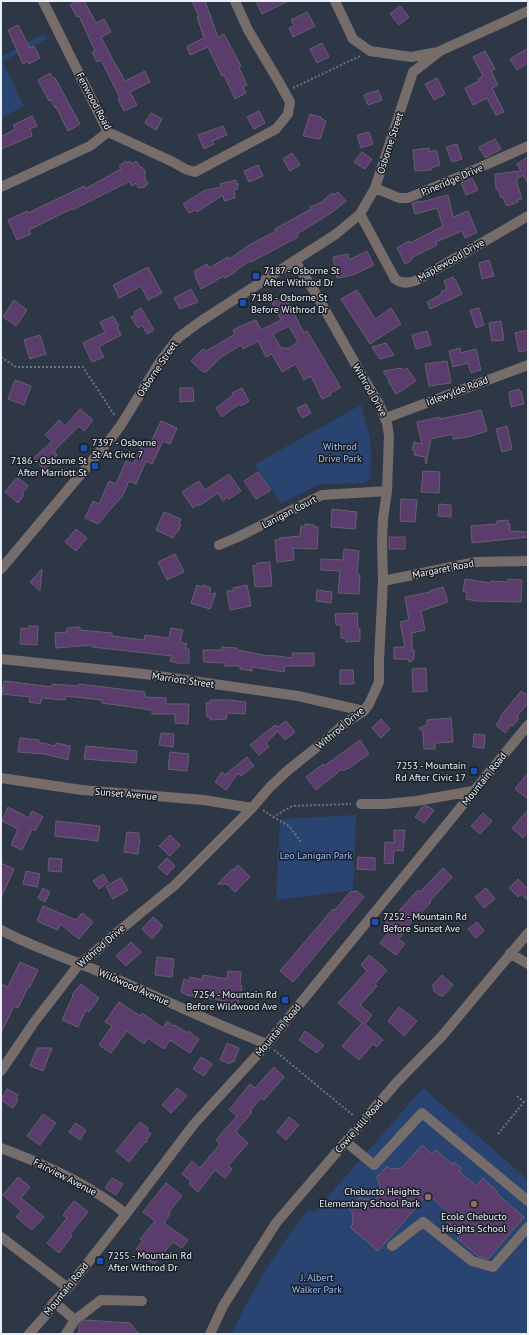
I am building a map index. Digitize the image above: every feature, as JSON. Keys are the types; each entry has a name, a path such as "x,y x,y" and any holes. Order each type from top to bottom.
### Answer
{"street":[{"name":"Fenwood Road","path":"43,1 108,132 179,166 195,172 276,129 278,124 288,114 290,102 284,93"},
{"path":"235,1 248,30 284,93"},
{"path":"334,1 353,39 370,51 411,57 440,51"},
{"name":"Osborne Street","path":"1,569 112,437 159,363 178,338 201,321 336,234 360,214 375,188 413,72 440,51 528,11"},
{"path":"1,186 90,146 108,132"},
{"name":"Pineridge Drive","path":"375,188 399,198 408,198 463,176 528,146"},
{"name":"Maplewood Drive","path":"360,214 395,279 405,283 421,278 528,216"},
{"name":"Withrod Drive","path":"1,1071 35,1021 80,963 174,885 287,771 344,724 364,710 369,704 379,682 383,581 382,542 383,519 387,490 388,436 386,418 316,294 295,261"},
{"name":"Idlewylde Road","path":"386,418 528,364"},
{"name":"Lanigan Court","path":"219,545 238,538 322,495 387,490"},
{"name":"Margaret Road","path":"383,581 476,562 528,561"},
{"name":"Marriott Street","path":"1,659 152,675 298,696 364,710"},
{"name":"Mountain Road","path":"29,1334 45,1316 54,1302 68,1288 194,1124 267,1044 528,725"},
{"name":"Sunset Avenue","path":"1,778 82,790 204,800 252,808"},
{"path":"361,804 385,804 416,801 473,791"},
{"name":"Wildwood Avenue","path":"1,930 19,940 80,963 235,1032 267,1044"},
{"name":"Cowie Hill Road","path":"210,1334 223,1306 276,1223 398,1082 442,1036 528,933"},
{"path":"510,953 528,964"},
{"path":"346,1142 374,1165 422,1113 528,1201"},
{"name":"Fairview Avenue","path":"1,1148 43,1164 80,1183 95,1191 126,1214"},
{"path":"392,1246 423,1222 472,1261 493,1267 528,1227"},
{"path":"1,1237 68,1288"},
{"path":"66,1334 75,1320 101,1300 142,1301"},
{"path":"54,1302 75,1320"}],"path":[{"path":"284,93 370,51"},
{"path":"1,357 16,367 83,367 121,425"},
{"path":"273,817 292,806 361,804"},
{"path":"252,808 260,808 289,826 301,842"},
{"path":"267,1044 362,1123"},
{"path":"517,1096 524,1102"},
{"path":"498,1134 524,1102 528,1101"}],"green space":[{"path":"44,34 47,39 2,61 24,106 1,118 1,57"},
{"name":"Withrod Drive Park","path":"361,405 370,438 370,478 364,483 321,484 281,503 255,465"},
{"name":"Leo Lanigan Park","path":"356,815 353,890 276,900 280,819"},
{"name":"Chebucto Heights Elementary School Park","path":"423,1088 528,1180 528,1334 232,1334 266,1269 309,1209 314,1213"}],"building":[{"path":"78,1 84,1 96,23 104,19 111,32 101,37 125,81 145,71 150,82 130,92 137,105 124,111 118,99 120,98 101,60 97,62 92,52 95,51 79,16 77,17 70,5"},
{"path":"192,1 205,1 218,37 224,34 241,66 239,68 247,85 243,87 246,93 235,99 224,75 222,76 208,47 190,55 187,46 204,38 197,17 199,17"},
{"path":"256,1 288,1 262,14"},
{"path":"400,6 409,17 399,25 390,14"},
{"path":"307,12 315,26 293,37 289,28 294,26 291,20"},
{"path":"18,25 30,48 34,46 40,58 29,64 28,61 23,64 8,30"},
{"path":"322,43 329,57 317,63 310,49"},
{"path":"528,48 528,63 517,70 510,59"},
{"path":"485,51 495,69 491,71 498,85 492,88 504,112 496,115 487,98 473,105 465,88 479,81 478,79 483,76 473,57"},
{"path":"50,73 53,78 55,78 80,124 68,131 56,107 55,108 51,100 49,101 38,80"},
{"path":"437,78 445,94 434,100 425,84"},
{"path":"378,90 382,100 368,105 364,95"},
{"path":"259,111 265,123 254,129 247,117"},
{"path":"151,113 162,119 156,130 145,123"},
{"path":"310,114 321,117 320,118 326,121 320,139 303,136"},
{"path":"32,116 37,126 30,129 32,136 1,149 1,137 15,129 13,125"},
{"path":"223,126 227,135 212,141 214,144 204,149 198,135"},
{"path":"369,132 373,144 361,148 357,135"},
{"path":"495,139 501,149 485,158 479,147"},
{"path":"457,144 462,159 452,162 446,147"},
{"path":"429,148 429,152 436,150 440,165 431,168 431,170 415,171 413,150"},
{"path":"362,152 372,159 365,169 354,162"},
{"path":"292,153 300,165 290,171 283,159"},
{"path":"528,157 528,183 523,175 516,180 522,199 517,200 518,202 507,206 503,197 501,198 498,189 496,189 495,174 521,171 517,164"},
{"path":"126,161 126,163 130,161 132,164 136,161 140,167 143,168 145,171 145,179 148,183 145,187 139,188 136,183 132,186 129,181 29,230 31,234 17,240 8,220 27,211 28,213 84,186 85,189 121,169 119,166"},
{"path":"258,165 263,176 249,182 244,171"},
{"path":"472,178 478,190 466,195 461,183"},
{"path":"236,180 237,184 239,184 237,185 238,189 234,190 235,198 224,201 223,195 197,212 195,210 189,213 183,204 203,191 221,187 220,184"},
{"path":"338,192 346,201 331,213 297,234 298,237 251,262 250,261 225,278 224,276 201,289 194,271 207,264 209,268 228,257 229,259 251,244 276,231 275,229 311,209 310,207 322,202 332,193 334,195"},
{"path":"448,195 453,217 468,211 477,232 465,238 462,231 436,242 437,245 411,258 412,260 405,264 397,248 443,226 437,208 415,214 412,203"},
{"path":"367,251 374,265 353,275 337,278 333,257 348,254 349,260"},
{"path":"489,260 494,276 482,279 479,263"},
{"path":"148,267 162,293 148,300 141,286 119,298 113,285"},
{"path":"453,277 462,294 430,309 427,302 442,294 441,292 447,289 444,281"},
{"path":"191,289 198,302 180,309 174,298"},
{"path":"357,290 375,319 391,308 401,324 370,344 341,299"},
{"path":"285,296 304,333 307,331 338,383 340,388 330,393 331,395 322,399 311,376 304,380 296,364 282,372 272,354 266,357 258,341 243,349 241,345 220,358 206,372 203,372 191,361 203,349 206,351 217,345 235,334 233,330 243,325 256,320 261,330 281,320 272,303","holes":["289,326 298,342 289,348 281,348 273,334"]},
{"path":"14,300 27,310 16,326 3,317"},
{"path":"141,308 154,330 147,334 142,325 138,328 131,317 135,315 134,312"},
{"path":"479,308 484,325 476,328 470,310"},
{"path":"113,316 119,326 117,327 121,335 100,346 99,348 104,357 92,362 83,343 105,332 100,322"},
{"path":"501,321 504,340 492,341 489,323"},
{"path":"528,330 528,350 519,352 515,333"},
{"path":"427,331 431,345 416,349 412,335"},
{"path":"40,335 46,354 30,359 24,340"},
{"path":"386,343 394,355 380,359 372,347"},
{"path":"460,348 461,353 476,349 481,370 471,373 468,363 453,367 449,351"},
{"path":"447,361 451,383 429,386 425,364"},
{"path":"402,368 404,370 407,368 416,381 396,394 383,371"},
{"path":"15,380 31,386 24,405 8,399"},
{"path":"180,388 193,388 194,401 180,402"},
{"path":"242,388 249,401 241,406 239,404 222,417 216,408 233,395 232,393"},
{"path":"519,389 520,392 521,391 524,404 511,407 509,392"},
{"path":"306,404 311,413 302,418 297,408"},
{"path":"80,409 93,420 84,431 79,426 54,451 57,455 54,458 56,459 44,470 34,458 52,441 45,435 59,420 65,426"},
{"path":"481,410 487,431 468,437 453,439 453,434 431,439 426,464 425,457 414,455 415,451 412,450 414,442 422,444 417,422 440,417 440,419"},
{"path":"161,421 177,428 170,444 163,441 152,464 146,461 136,484 129,481 123,495 98,524 85,518 93,501 99,504 109,481 116,484 126,461 133,464 144,441 150,444"},
{"path":"507,426 512,449 502,452 496,429"},
{"path":"423,471 440,472 439,493 421,492"},
{"path":"258,472 271,490 256,499 244,481"},
{"path":"229,474 241,491 229,499 227,497 223,501 218,493 199,506 198,504 193,508 182,492 199,481 205,490"},
{"path":"17,477 28,486 22,493 24,495 18,503 5,492"},
{"path":"401,499 417,500 415,522 400,521"},
{"path":"439,504 451,505 451,517 438,516"},
{"path":"332,509 357,512 355,529 331,527"},
{"path":"164,512 181,519 179,524 181,525 173,538 156,530"},
{"path":"508,520 508,524 510,524 510,531 527,532 528,537 472,543 471,526 497,524 497,521"},
{"path":"305,524 318,527 317,549 293,548 294,560 277,562 275,540 279,540 279,538 300,536 301,526 305,527"},
{"path":"76,529 87,538 76,551 65,542"},
{"path":"389,537 405,537 405,549 389,549"},
{"path":"344,549 359,551 357,574 360,575 359,594 338,593 340,571 321,570 321,559 343,560"},
{"path":"175,554 184,572 167,580 158,562"},
{"path":"270,562 272,586 255,587 253,566 257,565 257,563"},
{"path":"42,569 40,591 30,582"},
{"path":"465,579 491,583 491,581 508,582 508,579 522,580 521,602 476,601 466,599 467,592 463,592"},
{"path":"197,585 202,587 203,585 211,588 209,594 216,593 210,609 191,603"},
{"path":"247,585 251,606 230,610 227,591 233,591 233,588"},
{"path":"443,587 448,602 421,611 425,630 412,633 412,650 414,650 414,659 409,662 408,659 394,659 394,647 405,647 400,622 409,620 405,597 430,592 429,591"},
{"path":"317,590 332,592 331,603 316,601"},
{"path":"357,613 358,629 360,629 360,641 346,642 346,638 341,638 341,625 336,625 335,614"},
{"path":"29,626 38,626 37,645 20,644 21,628 29,629"},
{"path":"80,627 80,630 112,633 112,636 144,640 145,635 169,638 171,628 183,630 180,642 187,644 185,649 189,649 189,663 181,664 170,661 172,656 92,647 92,645 56,648 55,633 67,632 67,628"},
{"path":"222,647 237,648 237,650 268,656 293,658 292,653 314,653 314,666 285,666 284,672 252,667 252,671 240,669 240,666 225,666 225,663 204,662 203,650 222,650"},
{"path":"426,668 427,691 413,692 412,669"},
{"path":"340,670 353,670 354,684 340,684"},
{"path":"4,681 52,687 52,684 78,686 79,684 145,692 145,697 166,698 166,704 189,704 188,724 175,723 175,714 152,714 152,710 102,703 102,700 66,696 65,700 42,698 40,704 29,702 30,697 2,694"},
{"path":"521,691 528,696 528,703 517,716 519,718 513,726 511,725 505,733 496,725 501,718 500,717"},
{"path":"210,700 246,702 245,714 227,713 226,719 210,720 210,717 207,717 206,703 210,703"},
{"path":"451,718 453,742 435,743 435,749 424,749 423,732 419,728 427,725 427,720"},
{"path":"381,719 390,729 381,738 372,728"},
{"path":"286,721 295,732 285,740 278,731 266,743 269,747 259,755 250,745 275,725 278,727"},
{"path":"161,733 174,734 173,747 159,745"},
{"path":"474,734 485,735 484,748 473,747"},
{"path":"20,738 39,740 38,742 55,746 56,743 70,746 68,760 45,754 18,752"},
{"path":"360,740 369,754 348,769 347,768 344,771 342,769 316,790 306,777"},
{"path":"86,746 137,751 136,763 84,759"},
{"path":"170,752 189,754 187,771 168,769"},
{"path":"247,757 254,766 241,776 238,773 226,790 215,782 222,772 225,775"},
{"path":"528,773 528,799 515,789"},
{"path":"423,806 427,806 434,810 424,823 415,817"},
{"path":"8,807 29,818 32,811 43,817 35,831 32,829 22,850 11,845 18,829 2,821"},
{"path":"528,810 528,832 523,838 512,828"},
{"path":"483,813 492,821 480,834 471,826"},
{"path":"56,821 100,826 98,841 55,836"},
{"path":"394,830 405,830 403,851 394,850 393,864 384,863 385,842 394,843"},
{"path":"127,832 139,833 140,840 138,854 124,852"},
{"path":"170,835 180,845 170,856 159,846"},
{"path":"358,857 375,858 375,870 357,869"},
{"path":"49,858 62,859 61,872 48,871"},
{"path":"167,858 175,866 167,875 158,867"},
{"path":"1,863 14,869 1,898"},
{"path":"238,865 250,877 235,892 227,884 218,884 232,869 233,870"},
{"path":"443,868 452,877 418,916 416,915 399,939 405,944 396,955 380,943 392,928 386,923 392,913 395,915 418,890 420,892"},
{"path":"26,871 40,874 37,887 23,884"},
{"path":"103,874 108,882 99,889 93,881"},
{"path":"121,878 128,890 113,899 106,886"},
{"path":"518,879 528,889 528,901 521,894 518,897 509,888"},
{"path":"43,888 50,892 45,902 38,898"},
{"path":"486,888 495,899 484,908 475,897"},
{"path":"357,891 364,897 293,982 280,971 333,909 335,910 350,892"},
{"path":"43,906 76,920 82,913 93,922 79,939 60,924 58,930 37,921"},
{"path":"153,917 163,926 152,939 142,929"},
{"path":"477,922 484,931 476,938 468,929"},
{"path":"131,942 141,952 126,966 116,956"},
{"path":"369,955 387,970 375,984 377,986 360,1005 372,1015 365,1024 383,1040 377,1047 373,1044 359,1060 342,1046 362,1023 338,1003 367,971 361,965"},
{"path":"157,957 174,959 172,977 155,975"},
{"path":"20,962 38,970 18,1008 14,1006 1,1033 1,984 8,987"},
{"path":"228,971 241,972 240,985 242,986 238,1005 225,1004 225,1001 186,995 181,992 184,979 189,981 190,977 202,980 203,975 227,979"},
{"path":"442,975 453,985 443,996 440,996 433,990 434,989 432,986"},
{"path":"81,984 99,998 89,1012 86,1010 78,1027 62,1020 73,996 72,995"},
{"path":"119,1002 140,1016 142,1013 163,1028 167,1021 187,1033 188,1031 199,1039 190,1053 170,1040 164,1049 148,1038 144,1044 127,1031 111,1053 99,1045 112,1026 105,1022"},
{"path":"399,1007 417,1021 404,1036 388,1021"},
{"path":"305,1031 324,1045 317,1053 299,1040"},
{"path":"227,1043 239,1048 234,1062 231,1061 230,1064 220,1060"},
{"path":"37,1048 52,1048 43,1071 30,1066"},
{"path":"201,1057 212,1064 204,1076 193,1069"},
{"path":"274,1067 284,1077 264,1100 261,1098 250,1111 252,1112 236,1131 248,1143 228,1166 232,1169 225,1178 215,1170 198,1192 189,1184 191,1181 182,1174 192,1161 200,1168 220,1144 216,1140 237,1116 229,1110 250,1084 255,1088"},
{"path":"177,1088 187,1096 171,1113 162,1105"},
{"path":"7,1089 18,1095 16,1098 18,1100 13,1108 1,1100"},
{"path":"43,1114 56,1123 40,1145 27,1136"},
{"path":"289,1117 299,1125 286,1140 277,1132"},
{"path":"140,1122 148,1128 147,1130 151,1134 147,1139 147,1142 144,1143 129,1162 116,1151"},
{"path":"75,1123 86,1130 80,1140 69,1132"},
{"name":"Ecole Chebucto Heights School","path":"422,1145 432,1154 436,1150 452,1164 454,1162 461,1168 459,1171 476,1186 483,1178 498,1192 496,1193 524,1217 488,1259 478,1256 457,1238 461,1234 446,1221 451,1215 428,1194 378,1251 350,1227 353,1224 352,1212 349,1209 360,1197 363,1199 375,1199 380,1193 379,1181 376,1178 387,1166 390,1169 402,1168"},
{"path":"18,1177 30,1187 21,1198 44,1217 32,1230 16,1217 21,1211 3,1195"},
{"path":"112,1178 123,1184 116,1195 105,1188"},
{"path":"166,1183 182,1196 169,1212 170,1214 164,1223 188,1240 182,1248 173,1242 154,1264 136,1249 143,1241 140,1239 155,1221 143,1212"},
{"path":"74,1201 88,1212 70,1234 72,1236 59,1253 47,1243 67,1218 63,1215"},
{"path":"85,1320 130,1323 139,1334 79,1334 79,1325"}],"place":[{"name":"7187 - Osborne St After Withrod Dr","path":"256,276"},
{"name":"7188 - Osborne St Before Withrod Dr","path":"243,303"},
{"name":"7397 - Osborne St At Civic 7","path":"84,448"},
{"name":"7186 - Osborne St After Marriott St","path":"95,466"},
{"name":"7253 - Mountain Rd After Civic 17","path":"474,771"},
{"name":"7252 - Mountain Rd Before Sunset Ave","path":"375,922"},
{"name":"7254 - Mountain Rd Before Wildwood Ave","path":"285,1000"},
{"name":"Chebucto Heights Elementary School Park","path":"428,1197"},
{"name":"Ecole Chebucto Heights School","path":"474,1204"},
{"name":"7255 - Mountain Rd After Withrod Dr","path":"100,1261"}],"park label":[{"name":"J. Albert Walker Park","path":"317,1282"}]}
